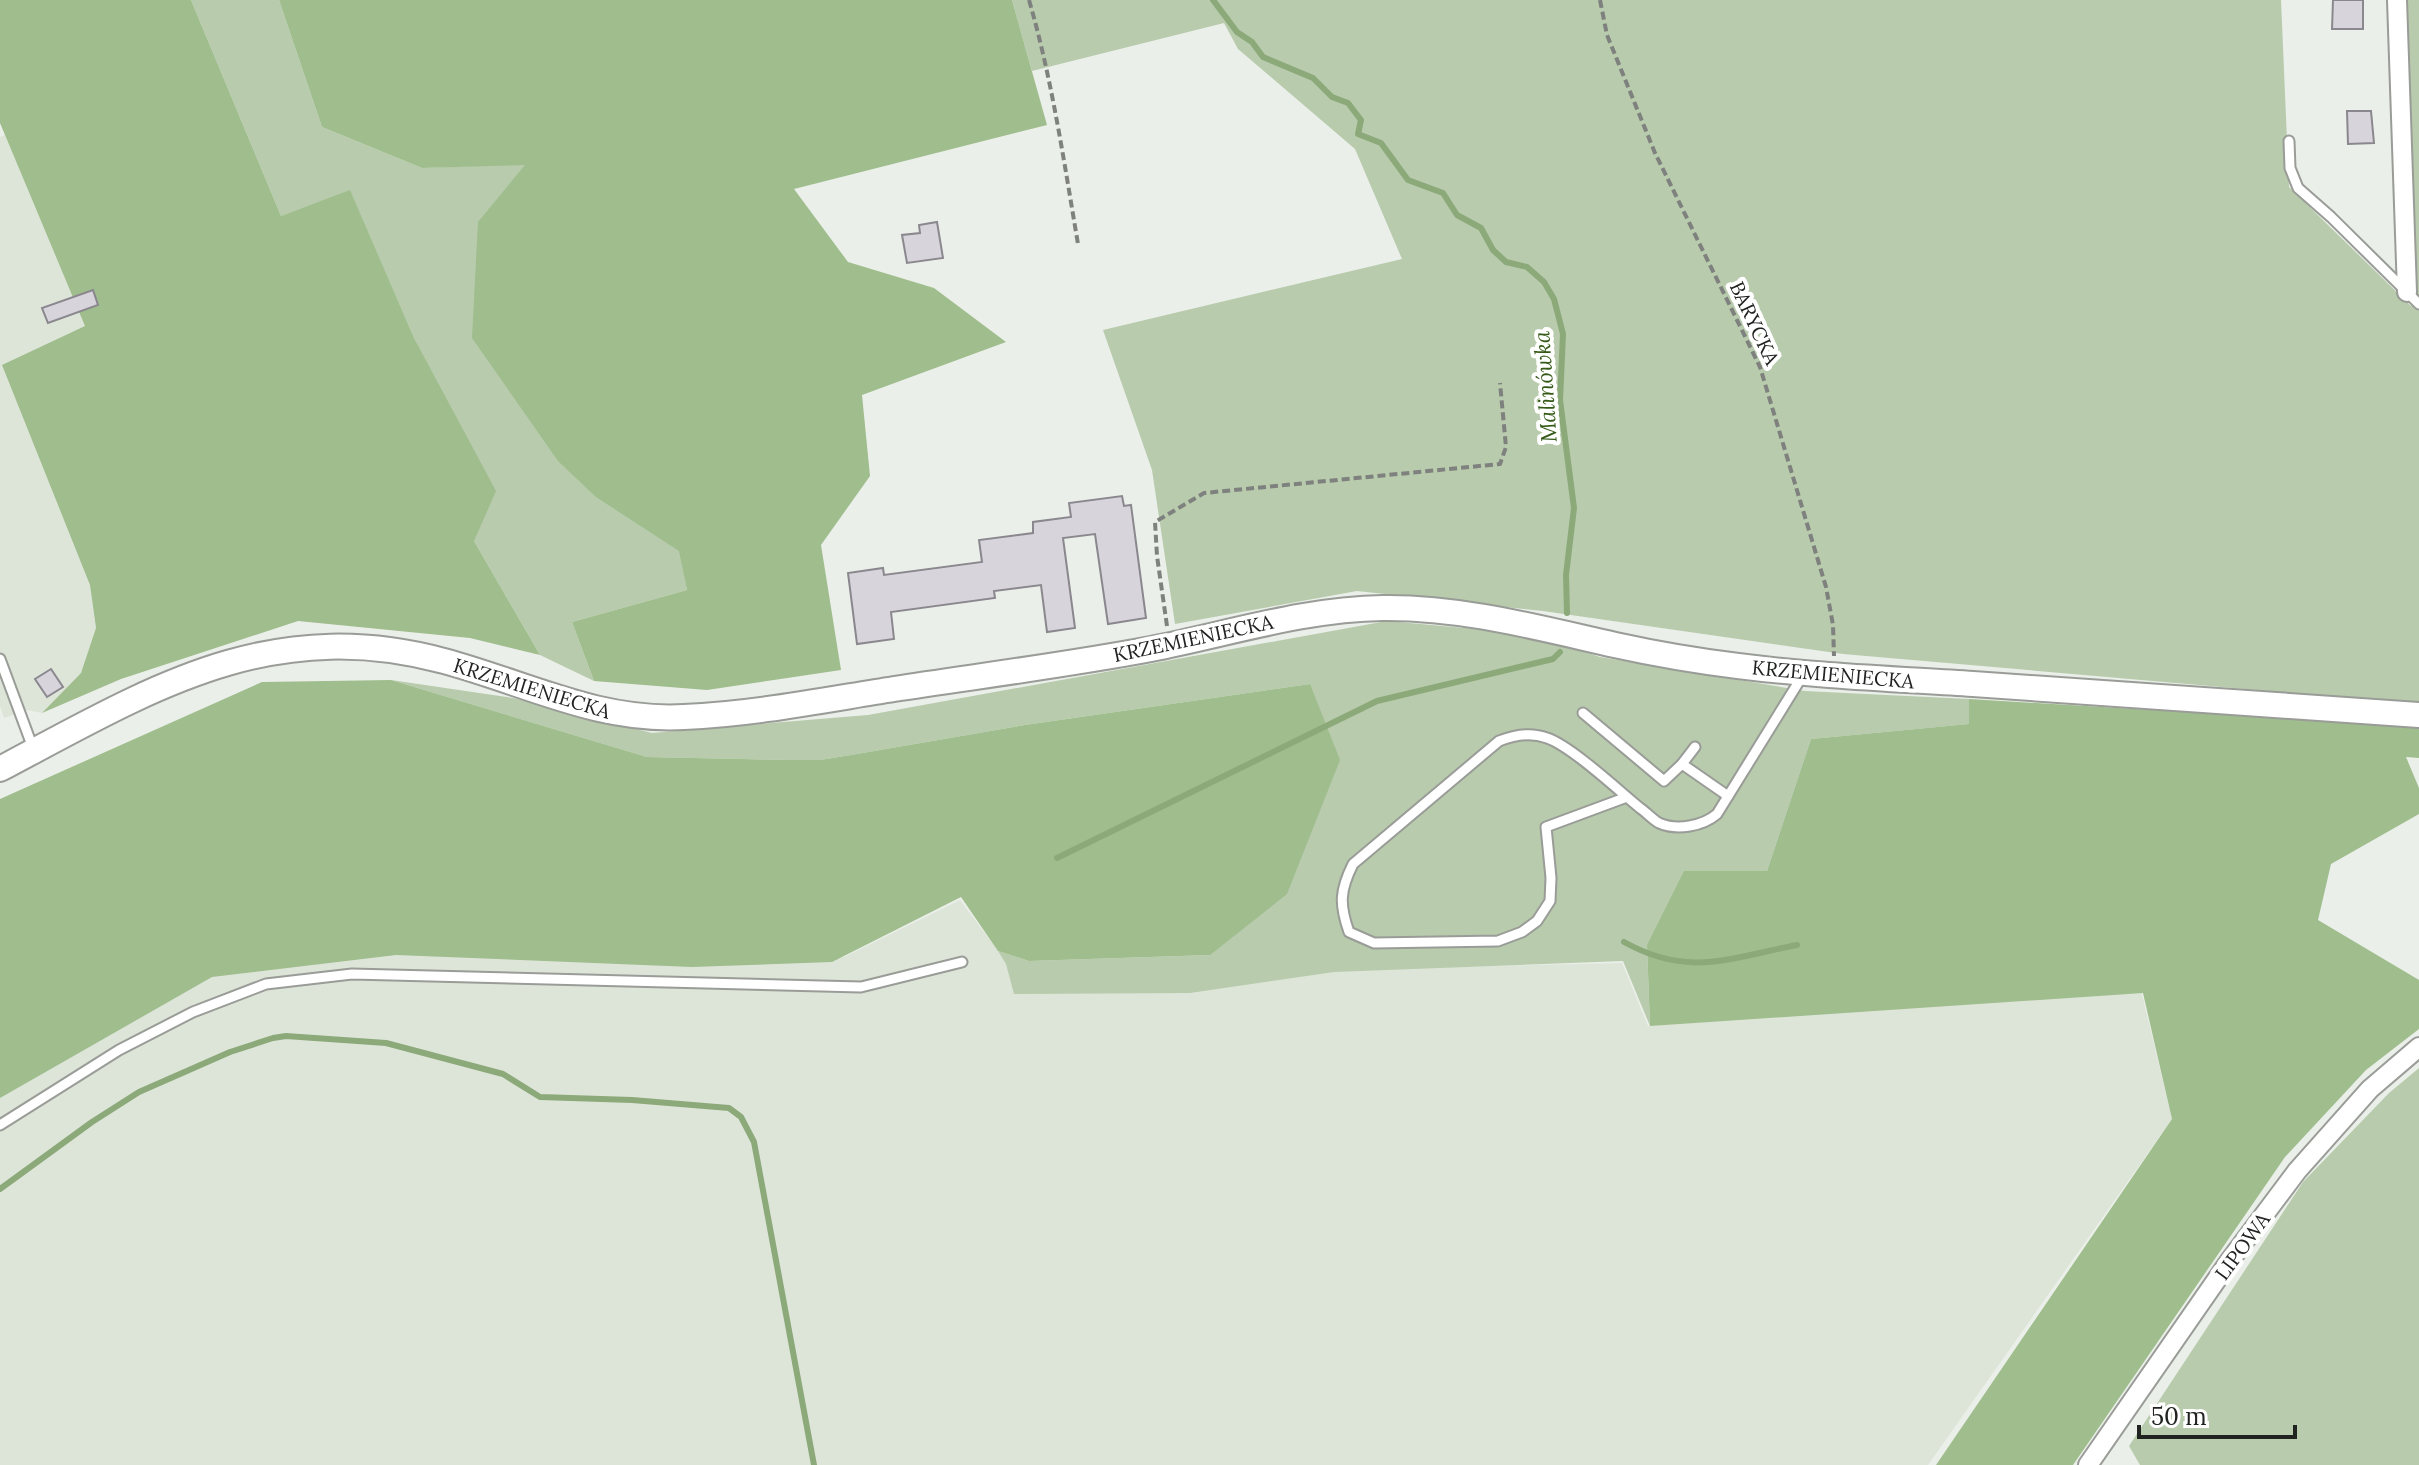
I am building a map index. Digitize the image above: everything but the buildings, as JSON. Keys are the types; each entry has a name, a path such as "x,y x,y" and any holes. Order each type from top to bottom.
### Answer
{"street":[{"path":"2397,0 2413,298"},
{"name":"KRZEMIENIECKA","path":"0,769 181,677 240,658 300,648 352,647 403,652 445,661 607,712 660,718 755,710 1170,645 1305,616 1362,608 1475,615 1654,653 1735,665 1834,675 2419,715"},
{"name":"LIPOWA","path":"2088,1465 2231,1259 2297,1171 2370,1089 2419,1047"}],"lane":[{"path":"2289,141 2290,168 2298,188 2413,298"},
{"path":"0,659 34,751"},
{"path":"1627,797 1546,827 1550,901 1537,921 1522,932 1498,941 1374,943 1349,932 1342,912 1343,884 1353,864 1499,741 1529,735 1543,736 1557,742 1627,797 1660,823 1693,826 1707,822 1717,814 1805,672"},
{"path":"1583,713 1664,781 1695,747"},
{"path":"1682,764 1728,796"},
{"path":"0,1125 119,1050 193,1012 266,984 352,974 861,987 962,962"}],"path":[{"path":"1029,0 1056,119 1078,244"},
{"name":"BARYCKA","path":"1600,0 1607,35 1655,153 1760,367 1826,587 1833,625 1834,675"},
{"path":"1170,645 1155,522 1204,493 1500,464 1506,447 1500,383"}],"shaded area":[{"path":"5,135 86,327 90,585 96,629 81,673 42,713 27,710 4,718 0,706 0,137"},
{"path":"960,900 1006,961 1333,970 1622,963 1648,1026 2141,990 2172,1119 1928,1465 0,1465 0,1096 209,977 398,954 692,966 844,957"}],"green space":[{"path":"0,0 191,0 281,216 350,190 415,340 496,491 474,541 540,655 470,638 298,621 121,679 42,713 81,673 96,628 90,585 2,365 85,326 0,123"},
{"path":"191,0 279,0 322,127 422,168 526,164 597,498 680,551 687,590 572,622 594,681 540,655 474,541 415,340 350,191 281,216"},
{"path":"279,0 1012,0 1047,125 794,189 848,262 934,288 1006,342 862,395 870,476 821,545 841,670 707,690 594,681 572,622 687,590 679,551 597,498 558,461 472,338 478,222 525,165 422,168 322,127"},
{"path":"1012,0 2281,0 2289,187 2411,306 2403,0 2419,0 2419,704 1843,654 1543,611 1357,591 1175,624 1152,470 1103,330 1402,259 1355,149 1238,49 1224,23 1032,71"},
{"path":"1387,621 1532,634 1600,657 1805,691 1969,699 1970,724 1811,739 1767,871 1647,945 1650,1026 1623,961 1334,972 1190,993 1014,994 1006,964 998,951 1029,961 1210,955 1310,684 1025,725 820,760 788,760 647,757 391,680 513,698 652,733 868,715"},
{"path":"391,680 647,757 788,760 820,760 1025,725 1310,684 1340,760 1287,894 1210,955 1029,961 998,951 961,897 832,962 692,967 396,955 212,977 0,1098 0,799 262,682"},
{"path":"1969,699 2419,726 2419,758 2406,757 2419,788 2419,814 2331,864 2318,920 2419,980 2419,1029 2366,1070 2285,1157 2073,1465 1936,1465 2172,1119 2143,993 1650,1026 1647,945 1684,871 1767,871 1811,739 1969,724"},
{"path":"2419,1068 2419,1465 2140,1465 2129,1446 2303,1182 2389,1093"}],"waterway":[{"name":"Malinówka","path":"1213,0 1237,32 1252,42 1263,57 1313,78 1332,97 1348,103 1361,120 1358,134 1381,143 1408,180 1443,193 1457,215 1481,228 1493,250 1506,262 1527,267 1544,282 1554,299 1563,334 1560,400 1574,508 1566,575 1567,613"},
{"name":"Malinówka","path":"1057,858 1377,701 1553,659 1560,652"},
{"path":"1624,942 1647,953 1689,962 1730,959 1797,945"},
{"path":"0,1189 139,1092 230,1052 286,1036 386,1043 503,1074 540,1097 729,1108 741,1117 754,1142 814,1465"}]}
